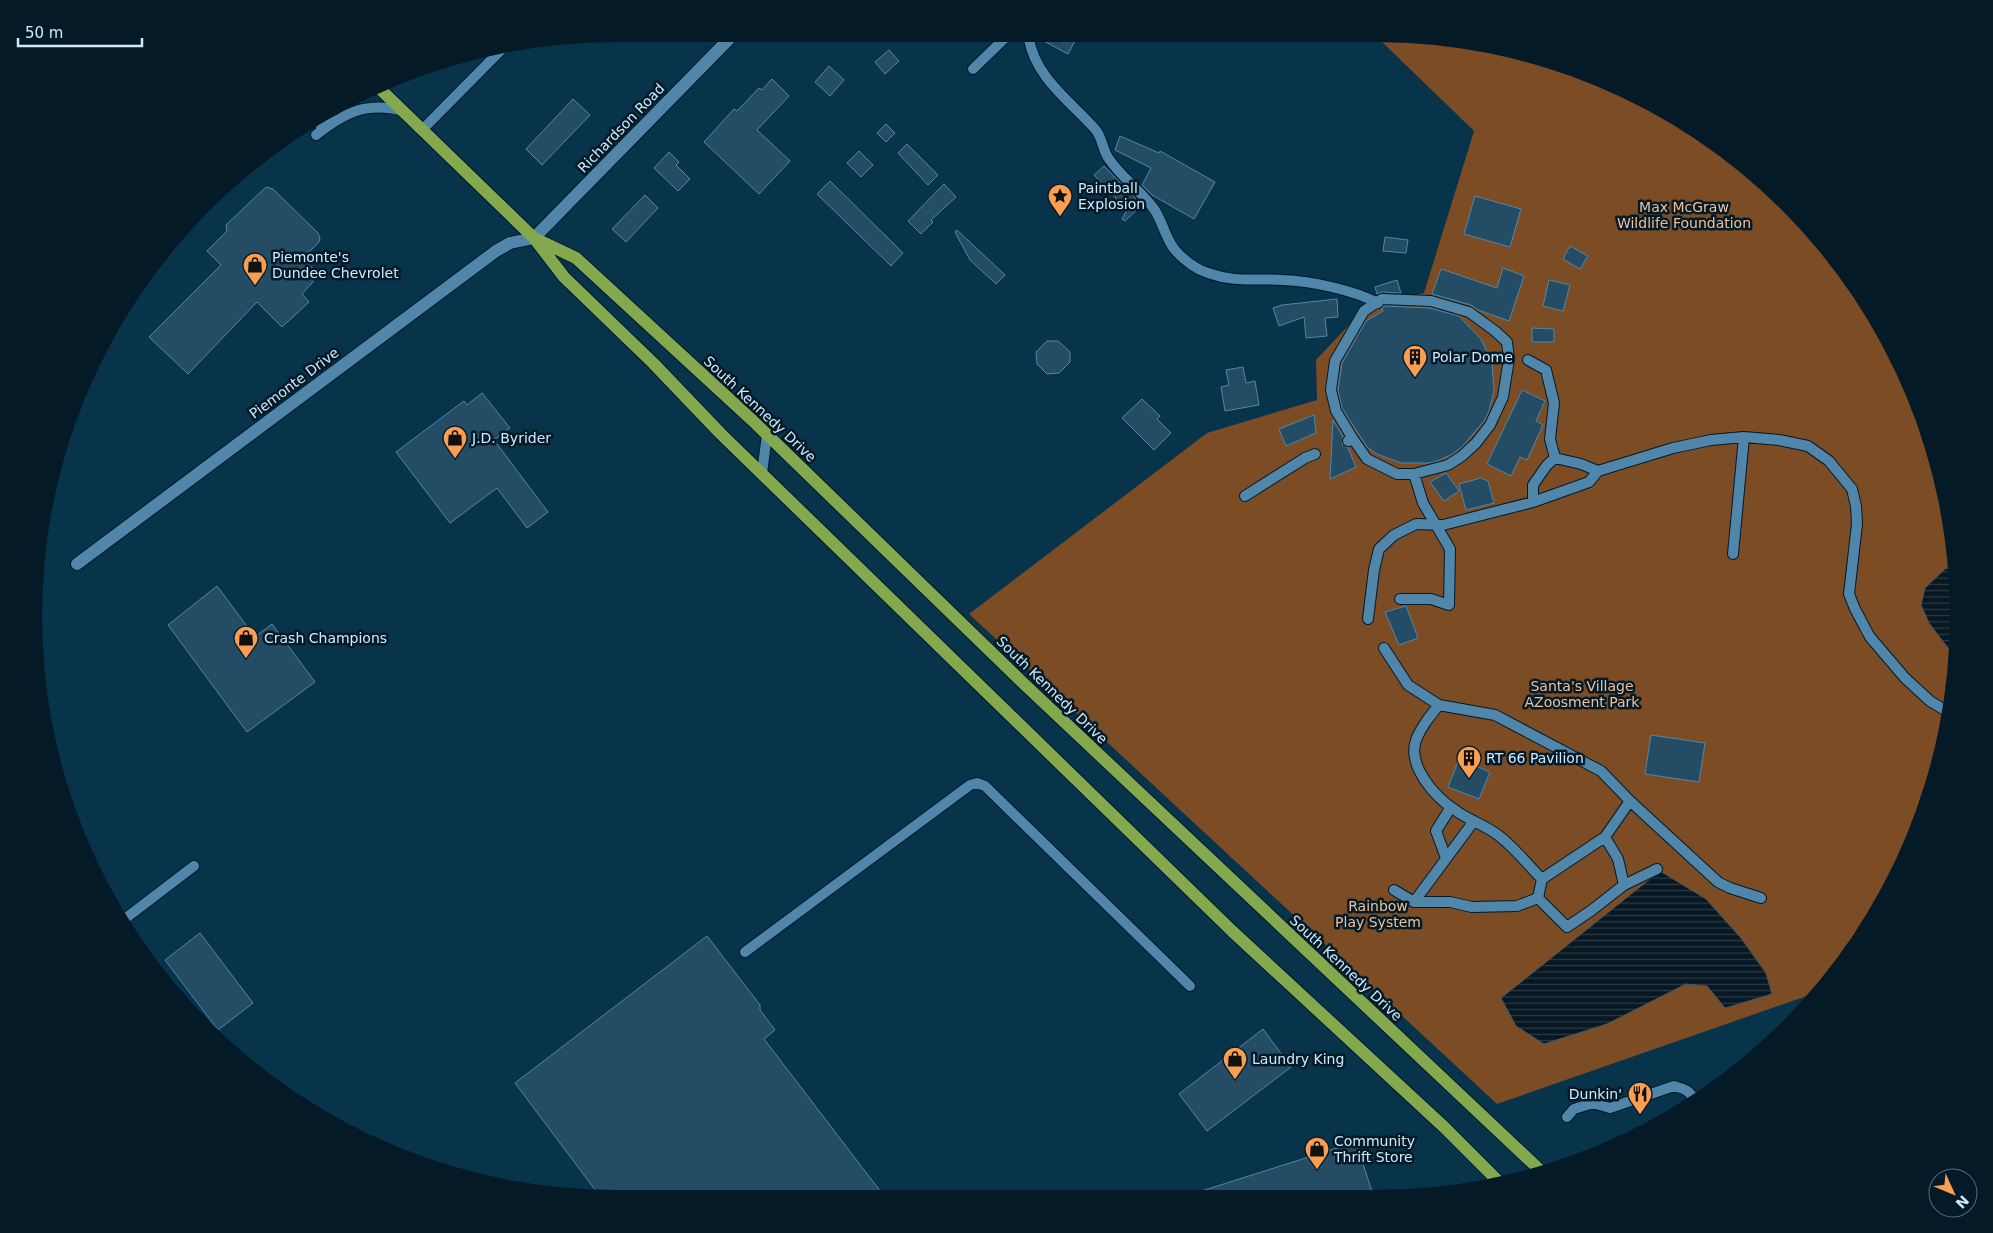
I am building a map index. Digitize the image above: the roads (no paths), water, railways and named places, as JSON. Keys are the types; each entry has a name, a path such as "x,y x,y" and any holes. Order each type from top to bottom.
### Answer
{"main road":[{"name":"South Kennedy Drive","path":"384,92 534,238 564,277 762,473 1232,931 1444,1127 1494,1178"},
{"name":"South Kennedy Drive","path":"534,238 576,258 768,435 1022,682 1537,1167"}],"street":[{"name":"Richardson Road","path":"534,238 726,42"},
{"name":"Piemonte Drive","path":"77,564 496,251 510,243 534,238"}],"lane":[{"path":"973,69 1001,42"},
{"path":"1030,42 1032,52 1043,71 1068,102 1101,136 1109,160 1156,212 1170,244 1186,260 1200,270 1226,279 1299,282 1362,295 1378,303"},
{"path":"422,130 495,56"},
{"path":"325,122 316,135 337,119 356,110 383,107 403,111"},
{"path":"1382,299 1430,301 1470,312 1507,342 1509,359 1503,396 1490,425 1476,444 1448,465 1414,474 1397,474 1367,459 1350,440 1336,411 1331,390 1335,361 1364,311 1378,303 1382,299"},
{"path":"1528,360 1546,370 1554,403 1550,439 1555,458"},
{"path":"762,473 768,435"},
{"path":"1733,554 1744,437"},
{"path":"1368,619 1374,570 1379,549 1394,536 1416,524 1443,525 1533,502 1590,482 1598,471 1673,448 1711,440 1744,437 1779,440 1808,446 1829,462 1852,489 1856,506 1857,524 1849,594 1855,609 1870,637 1887,658 1930,701 1943,709"},
{"path":"1245,496 1305,458 1315,454"},
{"path":"1555,458 1581,464 1598,471"},
{"path":"1533,502 1533,485 1547,465 1555,458"},
{"path":"1400,598 1431,598 1449,605 1450,549 1423,504 1414,474"},
{"path":"1384,648 1408,686 1439,705 1495,715 1601,771 1630,801 1718,882 1760,898"},
{"path":"1439,705 1425,723 1416,742 1415,759 1423,777 1451,807 1499,836 1542,879"},
{"path":"745,952 970,785 978,783 985,786 1190,986"},
{"path":"1538,898 1542,879 1605,837 1630,801"},
{"path":"1446,858 1436,831 1451,807"},
{"path":"1414,902 1474,821"},
{"path":"1605,837 1618,859 1624,885"},
{"path":"127,917 194,866"},
{"path":"1538,898 1566,927 1624,885 1657,869"},
{"path":"1394,890 1414,902 1450,902 1472,907 1517,906 1538,898"},
{"path":"1567,1117 1574,1109 1592,1103 1610,1108 1674,1086 1684,1088 1693,1096"}],"water":[{"path":"1946,568 1948,569 1949,650 1929,623 1921,605 1925,588"},
{"path":"1660,871 1706,899 1741,938 1766,973 1772,994 1725,1008 1707,986 1686,984 1607,1024 1544,1044 1516,1026 1501,998"}],"place":[{"name":"Paintball Explosion","path":"1060,217"},
{"name":"Piemonte's Dundee Chevrolet","path":"255,286"},
{"name":"Polar Dome","path":"1415,378"},
{"name":"J.D. Byrider","path":"455,459"},
{"name":"Crash Champions","path":"246,659"},
{"name":"RT 66 Pavilion","path":"1469,779"},
{"name":"Laundry King","path":"1235,1080"},
{"name":"Dunkin'","path":"1640,1115"},
{"name":"Community Thrift Store","path":"1317,1170"}],"park label":[{"name":"Max McGraw Wildlife Foundation","path":"1684,216"},
{"name":"Santa's Village AZoosment Park","path":"1582,694"},
{"name":"Rainbow Play System","path":"1378,914"}]}
